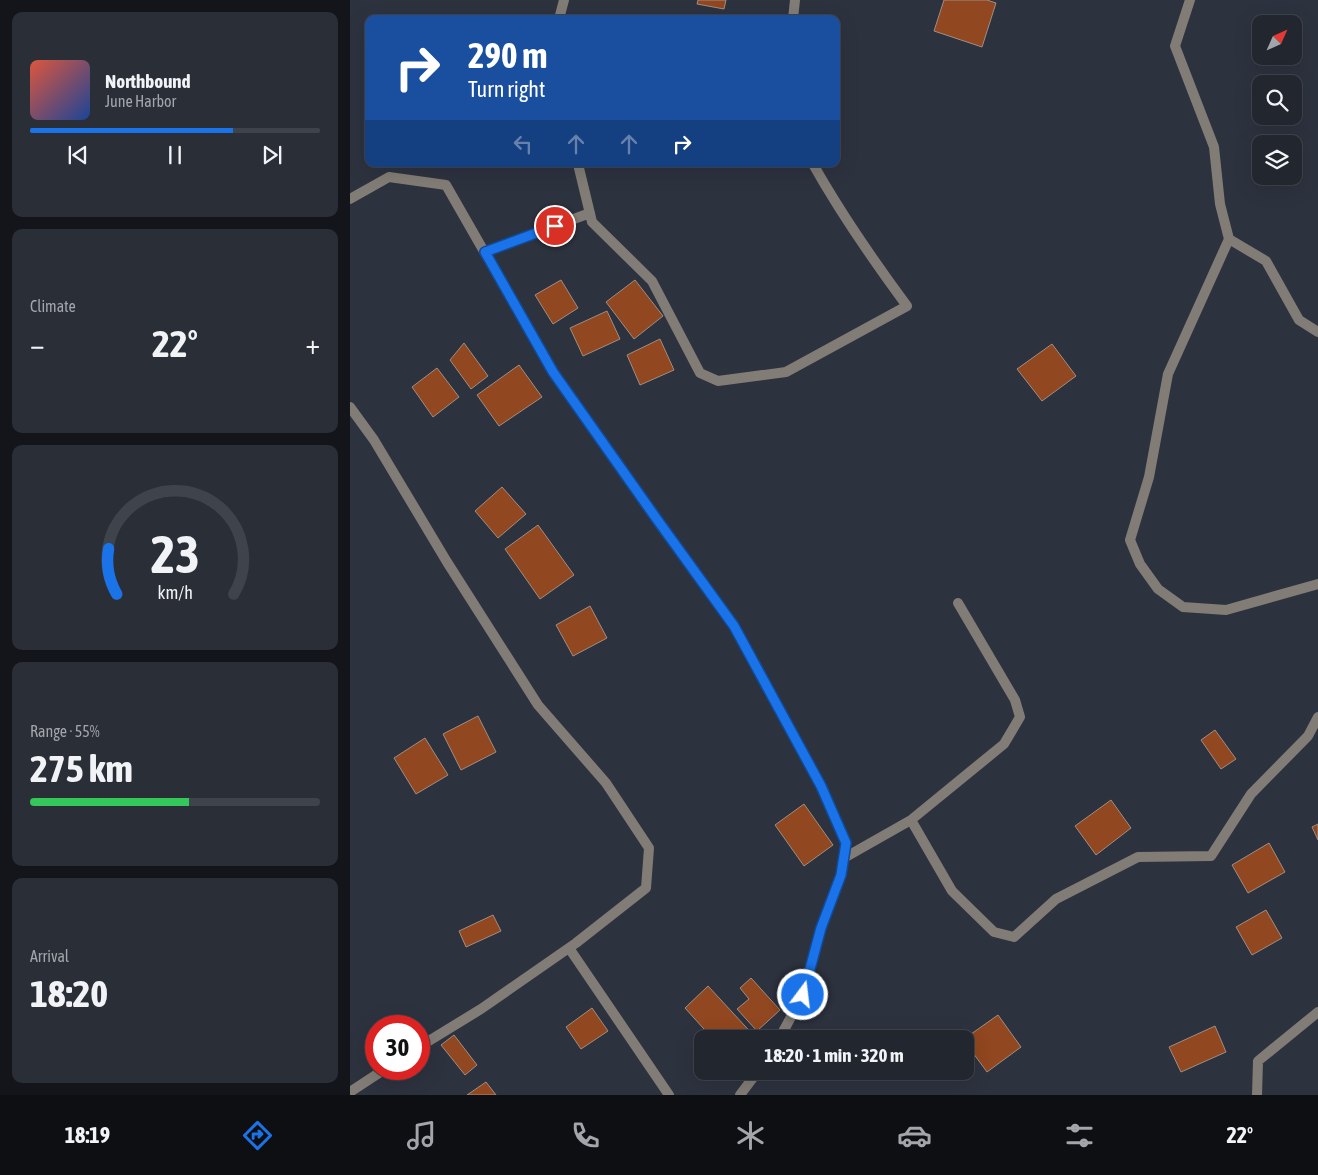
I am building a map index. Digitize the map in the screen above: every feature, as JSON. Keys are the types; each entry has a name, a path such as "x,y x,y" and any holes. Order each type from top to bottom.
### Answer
{"street":[{"path":"560,15 564,0"},
{"path":"793,15 795,0"},
{"path":"1190,0 1175,46 1214,148 1220,204 1229,239 1168,374 1149,477 1130,540 1140,564 1158,589 1183,607 1226,610 1318,584"},
{"path":"579,167 592,222 652,281 700,372 718,381 786,372 907,306 865,249 815,167"},
{"path":"350,199 389,177 446,185 553,372 734,626 821,786 846,843 844,858 841,875 821,928 803,995 784,1030"},
{"path":"485,252 590,213"},
{"path":"1229,239 1266,261 1299,320 1318,332"},
{"path":"350,407 374,440 447,562 538,705 606,784 649,848 646,888 569,948 480,1009 430,1040"},
{"path":"844,858 912,820 1004,744 1020,717 1015,700 958,603"},
{"path":"912,820 952,891 994,932 1014,937 1056,899 1138,857 1211,856 1251,794 1308,736 1318,717"},
{"path":"569,948 669,1095"},
{"path":"1257,1095 1258,1061 1318,1012"},
{"path":"350,1092 368,1080"},
{"path":"740,1095 751,1080"}],"building":[{"path":"698,0 726,0 724,9 697,4"},
{"path":"944,0 987,0 996,3 982,47 934,31"},
{"path":"561,280 578,308 553,324 535,295"},
{"path":"635,280 663,316 634,339 606,302"},
{"path":"607,311 620,339 583,356 570,328"},
{"path":"660,339 674,370 640,385 627,355"},
{"path":"464,343 488,376 471,389 450,360"},
{"path":"1052,344 1076,376 1042,401 1017,369"},
{"path":"519,365 542,397 499,426 477,395"},
{"path":"437,368 459,397 433,417 412,387"},
{"path":"502,487 526,514 498,538 475,511"},
{"path":"538,525 574,575 540,599 505,549"},
{"path":"590,606 607,638 573,656 556,625"},
{"path":"478,716 496,752 461,770 443,734"},
{"path":"1215,730 1236,759 1221,769 1201,740"},
{"path":"425,738 448,775 416,794 394,758"},
{"path":"1111,800 1131,828 1096,855 1075,826"},
{"path":"804,804 833,845 804,866 775,825"},
{"path":"1318,824 1318,840 1312,827"},
{"path":"1269,843 1285,872 1248,893 1232,865"},
{"path":"1266,910 1282,938 1252,955 1236,927"},
{"path":"493,915 501,931 466,947 459,931"},
{"path":"751,978 780,1010 758,1030 737,1009 749,999 740,988"},
{"path":"708,986 749,1030 705,1030 685,1008"},
{"path":"592,1008 608,1031 581,1049 566,1027"},
{"path":"998,1015 1021,1047 987,1072 974,1054 974,1032"},
{"path":"1215,1026 1226,1052 1181,1072 1169,1047"},
{"path":"454,1035 477,1065 465,1075 441,1045"},
{"path":"486,1082 496,1095 467,1095"}],"route":[{"path":"555,226 485,252 553,372 734,626 821,786 846,843 841,875 821,928 803,995"}]}
